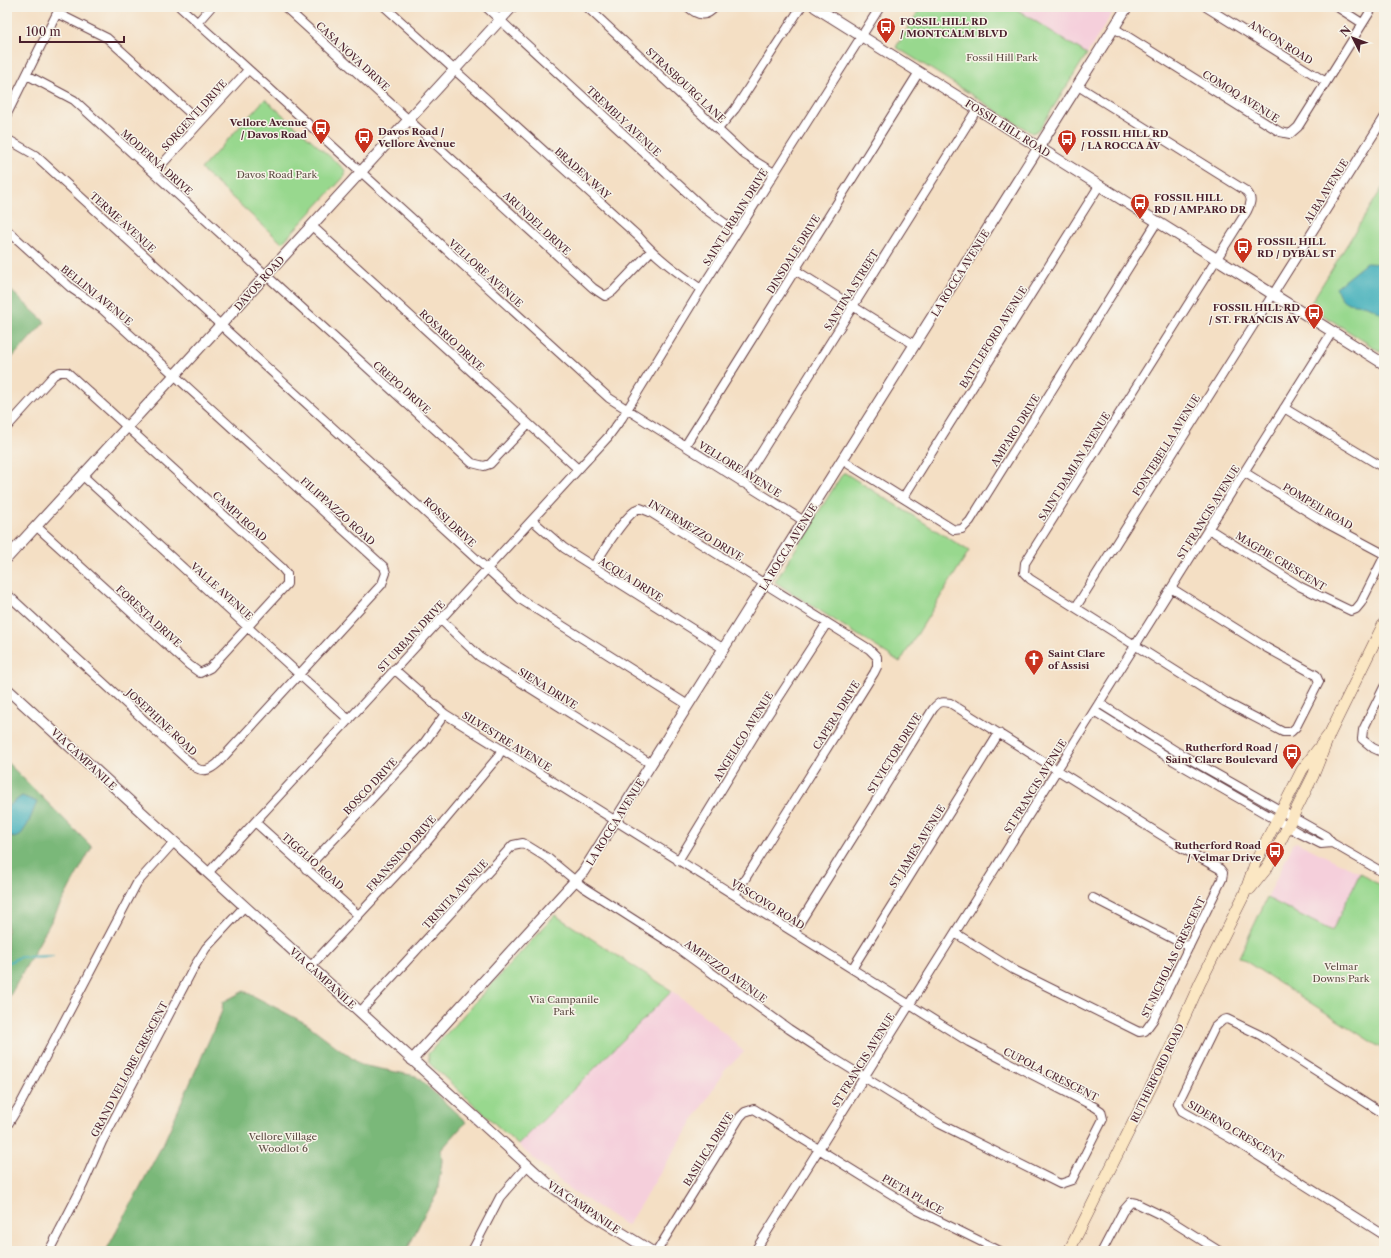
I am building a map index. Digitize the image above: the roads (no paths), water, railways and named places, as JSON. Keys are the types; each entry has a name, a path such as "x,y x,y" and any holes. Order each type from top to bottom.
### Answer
{"main road":[{"name":"RUTHERFORD ROAD","path":"1244,895 1267,868 1313,776 1330,733 1384,623"},
{"name":"RUTHERFORD ROAD","path":"1069,1251 1244,895 1256,861 1302,770 1330,733"}],"street":[{"name":"VELLORE AVENUE","path":"180,7 609,398 804,521"},
{"path":"197,23 212,7"},
{"name":"CASA NOVA DRIVE","path":"285,7 408,120"},
{"name":"BRADEN WAY","path":"385,7 639,237 651,251 674,271 701,289"},
{"name":"TREMBLY AVENUE","path":"486,7 705,209 737,232"},
{"name":"DAVOS ROAD","path":"7,558 512,7"},
{"name":"STRASBOURG LANE","path":"587,7 750,158 774,173"},
{"path":"688,7 696,14 703,16 708,14 715,7"},
{"path":"718,129 735,108 801,7"},
{"name":"FOSSIL HILL ROAD","path":"815,7 1384,364"},
{"name":"SAINT URBAIN DRIVE","path":"627,410 701,289 880,7"},
{"name":"LA ROCCA AVENUE","path":"412,1060 576,881 652,764 1127,7"},
{"name":"ANCON ROAD","path":"1206,7 1326,82"},
{"path":"1337,7 1362,23"},
{"name":"COMOQ AVENUE","path":"1114,28 1285,134 1294,132 1373,7"},
{"path":"7,114 59,10 107,38 200,122"},
{"name":"SORGENTI DRIVE","path":"154,173 248,70"},
{"name":"DINSDALE DRIVE","path":"685,446 919,72"},
{"name":"MODERNA DRIVE","path":"26,74 74,100 266,276"},
{"path":"1078,86 1246,191 1251,196 1250,205 1216,259"},
{"name":"SANTINA STREET","path":"742,482 977,109"},
{"name":"ALBA AVENUE","path":"1273,294 1384,118"},
{"name":"ARUNDEL DRIVE","path":"408,120 593,288 605,296 614,291 651,251"},
{"name":"TERME AVENUE","path":"7,139 35,154 221,325"},
{"name":"BATTLEFORD AVENUE","path":"903,498 1099,186"},
{"name":"AMPARO DRIVE","path":"842,460 954,530 962,529 970,521 1157,222"},
{"name":"ROSARIO DRIVE","path":"312,226 578,470"},
{"name":"BELLINI AVENUE","path":"7,230 71,288 102,309 175,375"},
{"name":"SAINT DAMIAN AVENUE","path":"1172,588 1267,648 1316,675 1319,682 1296,728 1290,732 1283,732 1225,702 1136,644 1030,579 1024,573 1025,563 1216,259"},
{"path":"795,270 915,345"},
{"name":"CREPO DRIVE","path":"266,276 472,463 484,466 490,464 528,424"},
{"name":"FONTEBELLA AVENUE","path":"1076,607 1273,294"},
{"name":"ROSSI DRIVE","path":"221,325 487,569 525,602 688,705"},
{"name":"ST FRANCIS AVENUE","path":"755,1251 1332,332"},
{"name":"CAMPI ROAD","path":"7,427 54,375 60,372 67,372 287,574 287,584 248,628"},
{"name":"FILIPPAZZO ROAD","path":"175,375 384,567 386,573 382,584 300,674"},
{"path":"1284,408 1384,468"},
{"name":"ST URBAIN DRIVE","path":"208,873 608,437 627,410"},
{"name":"POMPEII ROAD","path":"1244,472 1326,524 1384,554"},
{"name":"VALLE AVENUE","path":"83,476 349,720"},
{"name":"INTERMEZZO DRIVE","path":"593,567 614,534 633,513 640,508 650,512 765,584"},
{"name":"ACQUA DRIVE","path":"532,520 564,548 724,649"},
{"name":"FORESTA DRIVE","path":"36,526 195,671 200,673 205,672 210,668 248,628"},
{"name":"MAGPIE CRESCENT","path":"1209,529 1302,587 1351,611 1356,609 1361,603 1384,557"},
{"name":"CAPERA DRIVE","path":"735,895 877,667 878,661 875,654 765,584"},
{"name":"JOSEPHINE ROAD","path":"7,594 201,770 212,769 300,674"},
{"name":"SIENA DRIVE","path":"440,619 479,656 652,764"},
{"name":"ANGELICO AVENUE","path":"678,860 756,733 827,623"},
{"name":"SILVESTRE AVENUE","path":"394,669 445,714 616,821"},
{"path":"1384,687 1362,730 1362,739 1373,748 1384,753"},
{"name":"VIA CAMPANILE","path":"7,689 527,1166 562,1195 651,1251"},
{"name":"ST VICTOR DRIVE","path":"794,932 939,702 950,702 1057,770"},
{"path":"1099,703 1280,815 1321,844 1332,843 1384,873"},
{"path":"1094,711 1200,776 1280,815"},
{"name":"BOSCO DRIVE","path":"306,869 424,743 445,714"},
{"name":"ST JAMES AVENUE","path":"852,969 999,733"},
{"name":"FRANSSINO DRIVE","path":"310,967 425,844 497,758 502,749"},
{"name":"ST NICHOLAS CRESCENT","path":"956,933 1014,970 1139,1032 1145,1031 1150,1026 1222,879 1223,874 1220,869 1182,848 1057,770"},
{"name":"VESCOVO ROAD","path":"616,821 909,1005"},
{"name":"TIGGLIO ROAD","path":"255,822 358,915"},
{"path":"7,1126 21,1103 138,882 174,842"},
{"name":"TRINITA AVENUE","path":"360,1012 513,845 523,842 549,859 576,881"},
{"name":"AMPEZZO AVENUE","path":"576,881 672,944 789,1029 864,1077"},
{"path":"1093,898 1189,947"},
{"name":"GRAND VELLORE CRESCENT","path":"49,1251 83,1185 102,1142 197,962 206,948 244,907"},
{"name":"CUPOLA CRESCENT","path":"864,1077 940,1124 1060,1184 1072,1180 1103,1119 1101,1111 985,1052 909,1005"},
{"name":"SIDERNO CRESCENT","path":"1384,1114 1260,1035 1227,1019 1223,1020 1215,1027 1178,1103 1182,1111 1235,1141 1384,1235"},
{"name":"BASILICA DRIVE","path":"657,1251 744,1112 754,1109 819,1149"},
{"name":"PIETA PLACE","path":"819,1149 917,1210 1000,1251"},
{"path":"472,1251 500,1197 527,1166"},
{"path":"1102,1251 1119,1217 1127,1205 1131,1202 1165,1217 1219,1251"}],"water":[{"path":"1366,263 1384,264 1384,315 1370,307 1345,301 1342,299 1336,287"},
{"path":"22,796 37,802 28,824 20,836 14,838 7,834 7,807"}],"waterway":[{"path":"7,963 20,957 53,956"}],"place":[{"name":"FOSSIL HILL RD / MONTCALM BLVD","path":"886,44"},
{"name":"Vellore Avenue / Davos Road","path":"321,145"},
{"name":"Davos Road / Vellore Avenue","path":"364,154"},
{"name":"FOSSIL HILL RD / LA ROCCA AV","path":"1067,156"},
{"name":"FOSSIL HILL RD / AMPARO DR","path":"1140,220"},
{"name":"FOSSIL HILL RD / DYBAL ST","path":"1243,264"},
{"name":"FOSSIL HILL RD / ST. FRANCIS AV","path":"1314,330"},
{"name":"Saint Clare of Assisi","path":"1034,676"},
{"name":"Rutherford Road / Saint Clare Boulevard","path":"1292,770"},
{"name":"Rutherford Road / Velmar Drive","path":"1275,868"}],"park label":[{"name":"Fossil Hill Park","path":"1002,57"},
{"name":"Davos Road Park","path":"277,174"},
{"name":"Velmar Downs Park","path":"1341,972"},
{"name":"Via Campanile Park","path":"564,1004"},
{"name":"Vellore Village Woodlot 6","path":"283,1142"}]}
